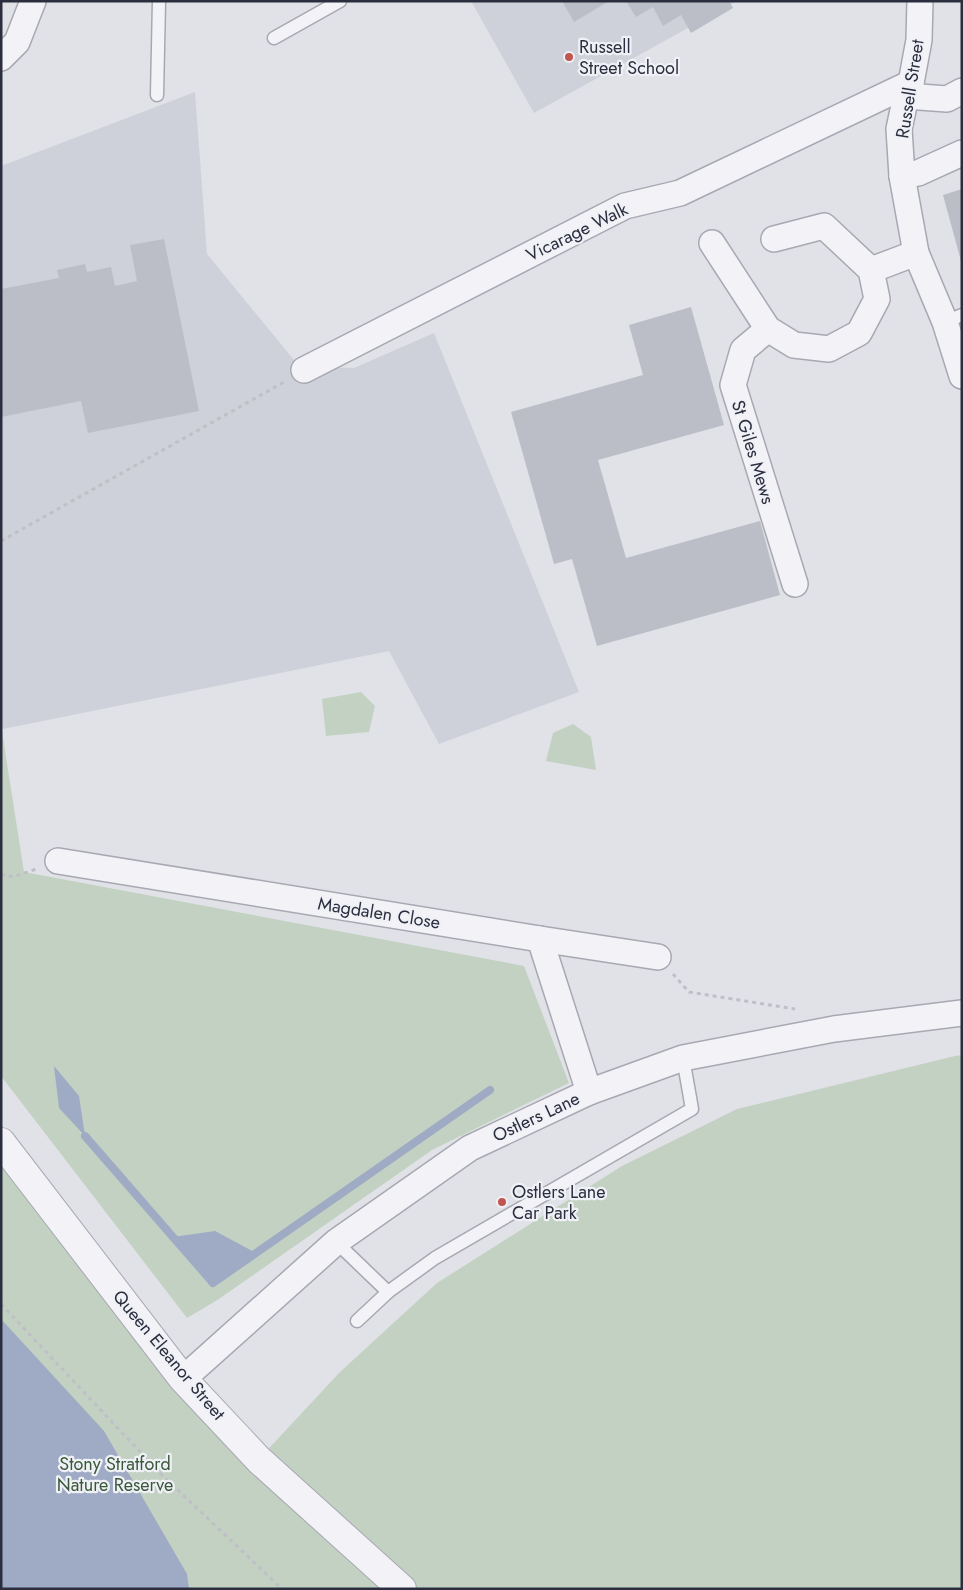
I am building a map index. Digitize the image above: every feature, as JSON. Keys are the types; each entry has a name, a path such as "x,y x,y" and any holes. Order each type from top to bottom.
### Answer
{"street":[{"path":"1,58 16,42 33,1"},
{"name":"Russell Street","path":"920,1 919,40 899,129 902,176 916,253 953,318 962,376"},
{"path":"908,89 947,99 962,91"},
{"name":"Vicarage Walk","path":"304,370 625,206 680,193 908,89"},
{"path":"902,176 918,173 962,153"},
{"path":"712,243 768,329 794,345 830,349 859,334 877,299 871,270 824,226 774,239"},
{"path":"871,270 916,253"},
{"name":"St Giles Mews","path":"768,329 743,350 732,385 795,584"},
{"name":"Magdalen Close","path":"58,861 658,957"},
{"path":"540,939 589,1092"},
{"name":"Ostlers Lane","path":"183,1379 336,1242 470,1148 589,1092 683,1058 834,1029 962,1013"},
{"name":"Queen Eleanor Street","path":"1,1142 183,1379 259,1460 402,1589"}],"lane":[{"path":"157,95 160,1"},
{"path":"274,38 340,1"},
{"path":"357,1321 388,1292 435,1258 692,1109 683,1058"},
{"path":"336,1242 388,1292"}],"path":[{"path":"1,541 304,370"},
{"path":"1,874 13,877 58,861"},
{"path":"658,957 689,992 804,1010"},
{"path":"1,1304 161,1474 282,1589"}],"shaded area":[{"name":"Russell Street School","path":"471,1 737,1 534,113"},
{"path":"195,92 207,254 299,366 354,368 434,333 579,692 439,744 389,651 3,729 1,725 1,166"}],"green space":[{"path":"361,692 375,706 369,732 326,736 322,699"},
{"path":"573,724 591,737 596,770 546,761 553,733"},
{"path":"1,725 24,872 524,966 569,1083 432,1150 219,1299 187,1318 1,1076"},
{"name":"Stony Stratford Nature Reserve","path":"962,1055 962,1589 1,1589 1,1142 259,1459 340,1372 437,1283 622,1166 737,1109"}],"water":[{"path":"54,1066 79,1096 85,1136 59,1108"},
{"path":"215,1231 256,1253 213,1283 173,1237"},
{"path":"1,1319 104,1431 187,1574 189,1589 1,1589"}],"building":[{"path":"562,1 609,1 574,22"},
{"path":"626,1 729,1 733,8 691,33 681,15 663,26 653,7 636,17"},
{"path":"962,189 962,261 961,261 943,195"},
{"path":"164,239 199,411 88,433 81,401 1,417 1,289 59,278 57,270 85,264 87,272 111,267 115,286 137,281 130,245"},
{"path":"691,307 724,425 598,460 626,558 760,521 780,595 597,646 572,559 554,564 511,412 643,375 629,325"}],"waterway":[{"path":"85,1136 213,1283 490,1090"}],"place":[{"name":"Russell Street School","path":"569,57"},
{"name":"Ostlers Lane Car Park","path":"502,1202"}]}
